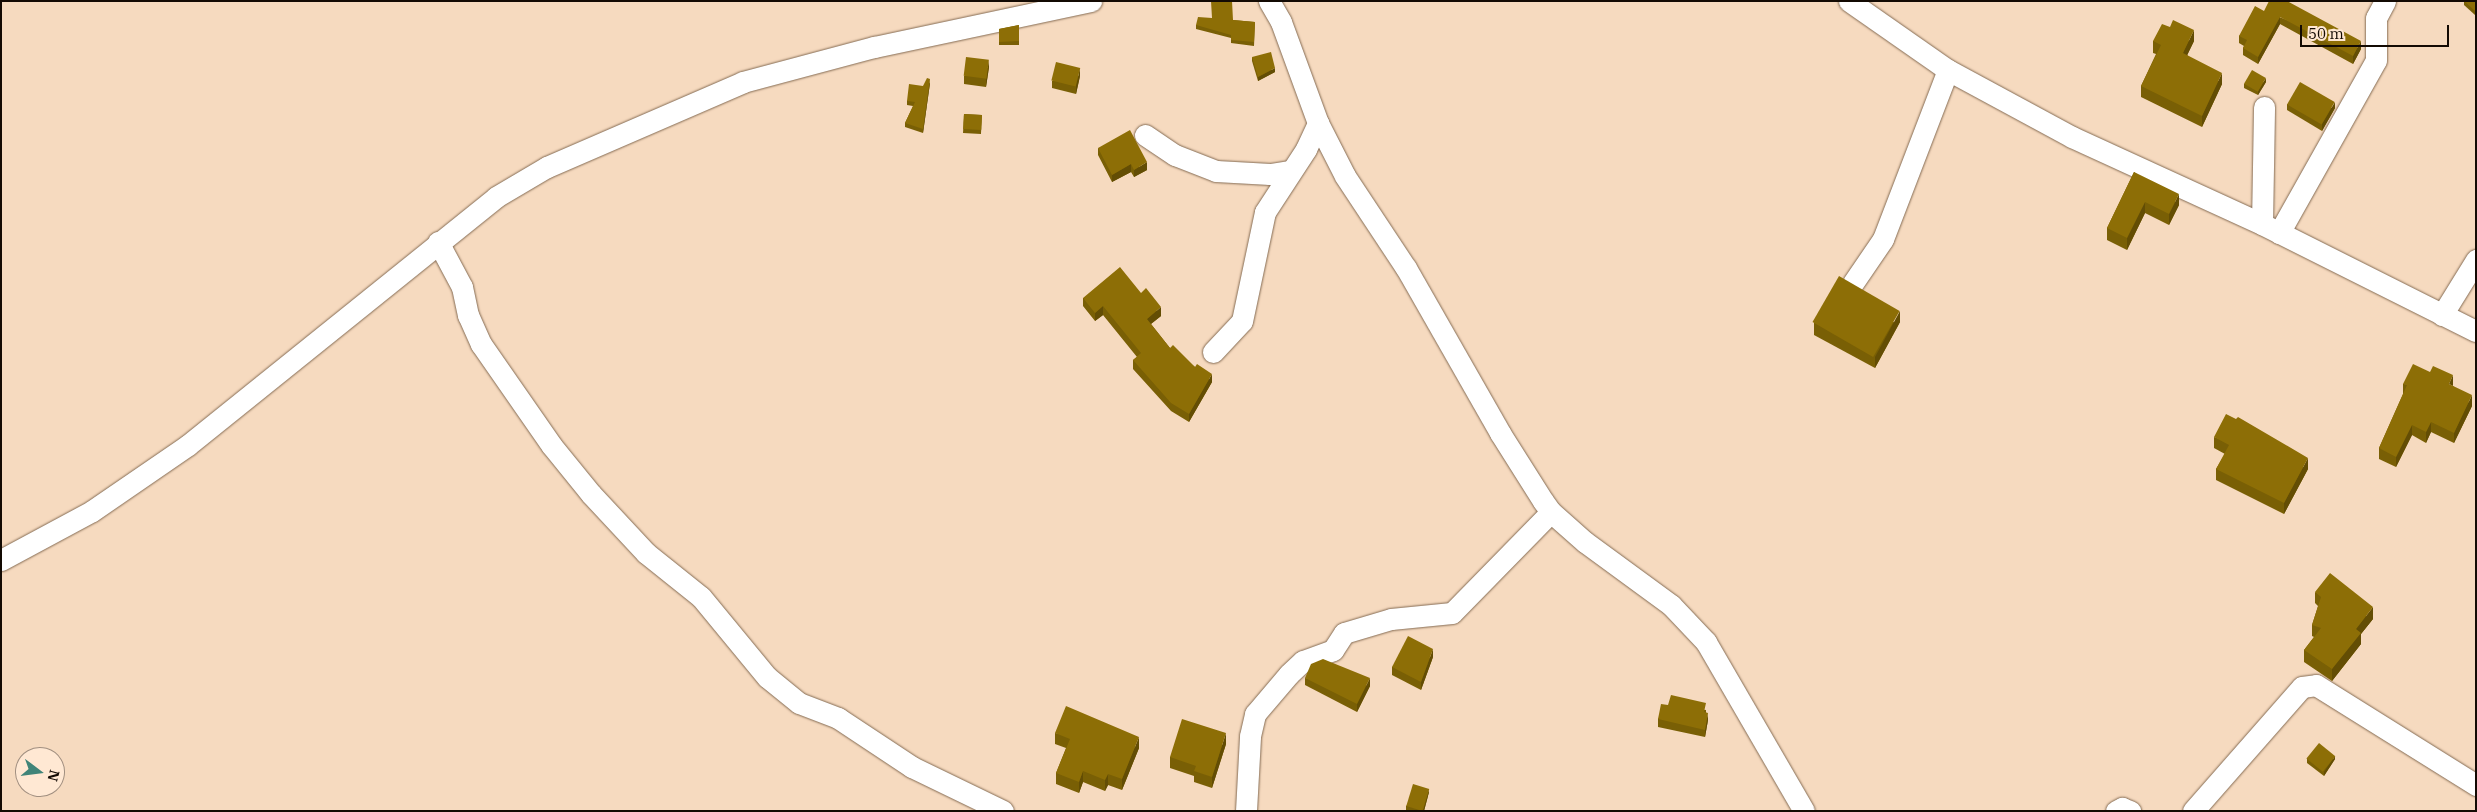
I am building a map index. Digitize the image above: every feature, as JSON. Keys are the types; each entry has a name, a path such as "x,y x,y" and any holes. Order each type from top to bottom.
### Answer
{"street":[{"path":"1,560 92,511 188,445 496,197 547,167 743,82 874,47 1091,1"},
{"path":"1269,1 1281,22 1318,123 1345,176 1406,268 1500,434 1551,512 1691,623 1723,666 1804,811"},
{"path":"1849,1 1948,70 2072,137 2271,228 2476,331"},
{"path":"2271,228 2376,60 2376,18 2385,1"},
{"path":"1854,283 1883,239 1948,70"},
{"path":"2264,107 2271,228"},
{"path":"1213,352 1242,321 1265,212 1306,149 1318,123"},
{"path":"1145,135 1175,156 1216,171 1270,174 1290,171"},
{"path":"438,242 462,286 468,315 481,344 552,446 591,494 646,553 701,597 767,676 799,703 838,718 912,767 1003,811"},
{"path":"2442,315 2476,260"},
{"path":"1246,811 1250,736 1256,714 1289,674 1303,661 1333,650 1344,633 1391,619 1452,613 1551,512"},
{"path":"2193,811 2302,687 2309,686 2316,686 2476,784"},
{"path":"2116,811 2122,808 2130,811"}],"building":[{"path":"1211,1 1232,1 1233,20 1255,22 1254,42 1231,40 1231,35 1196,25 1198,17 1212,18"},
{"path":"2269,1 2287,1 2361,41 2353,56 2280,17 2258,57 2243,48 2247,40 2239,36 2255,6 2264,11"},
{"path":"2464,1 2476,1 2476,10 2475,11"},
{"path":"2173,20 2194,30 2183,53 2222,73 2202,116 2141,86 2161,45 2153,41 2162,24 2170,27"},
{"path":"1019,25 1019,41 999,42 999,29"},
{"path":"1271,52 1275,68 1258,77 1252,57"},
{"path":"966,57 989,60 987,79 964,76"},
{"path":"1056,62 1080,68 1076,86 1051,80"},
{"path":"2252,70 2266,78 2258,92 2244,84"},
{"path":"927,78 930,79 923,129 905,123 915,102 907,101 909,84 923,86"},
{"path":"2300,82 2335,102 2322,125 2287,105"},
{"path":"964,114 982,115 981,130 963,129"},
{"path":"1130,130 1147,162 1134,170 1131,164 1112,175 1098,148"},
{"path":"2134,172 2179,194 2169,214 2145,202 2127,238 2107,228"},
{"path":"1120,267 1141,293 1146,288 1161,307 1147,319 1170,348 1173,345 1195,367 1197,364 1212,374 1189,414 1171,403 1133,360 1141,353 1103,306 1095,313 1083,298"},
{"path":"1839,276 1900,311 1873,357 1812,322"},
{"path":"2413,364 2430,372 2433,366 2453,375 2449,384 2472,395 2454,433 2431,422 2426,432 2412,425 2396,457 2379,448 2407,385 2403,384"},
{"path":"2226,414 2236,419 2238,417 2308,458 2284,503 2216,469 2229,445 2214,437"},
{"path":"2330,573 2373,607 2356,629 2361,633 2332,669 2304,650 2321,628 2312,625 2321,597 2315,592"},
{"path":"1408,636 1433,649 1421,682 1392,667"},
{"path":"1323,659 1370,678 1357,704 1305,678 1311,664"},
{"path":"1671,695 1706,703 1704,712 1708,713 1705,730 1658,719 1661,704 1668,705"},
{"path":"1066,706 1139,737 1122,779 1108,774 1105,780 1083,771 1079,782 1056,773 1070,739 1055,733"},
{"path":"1182,719 1226,733 1212,777 1194,771 1196,766 1170,757"},
{"path":"2319,743 2335,756 2323,772 2306,759"},
{"path":"1413,784 1429,789 1423,811 1406,806"}]}
